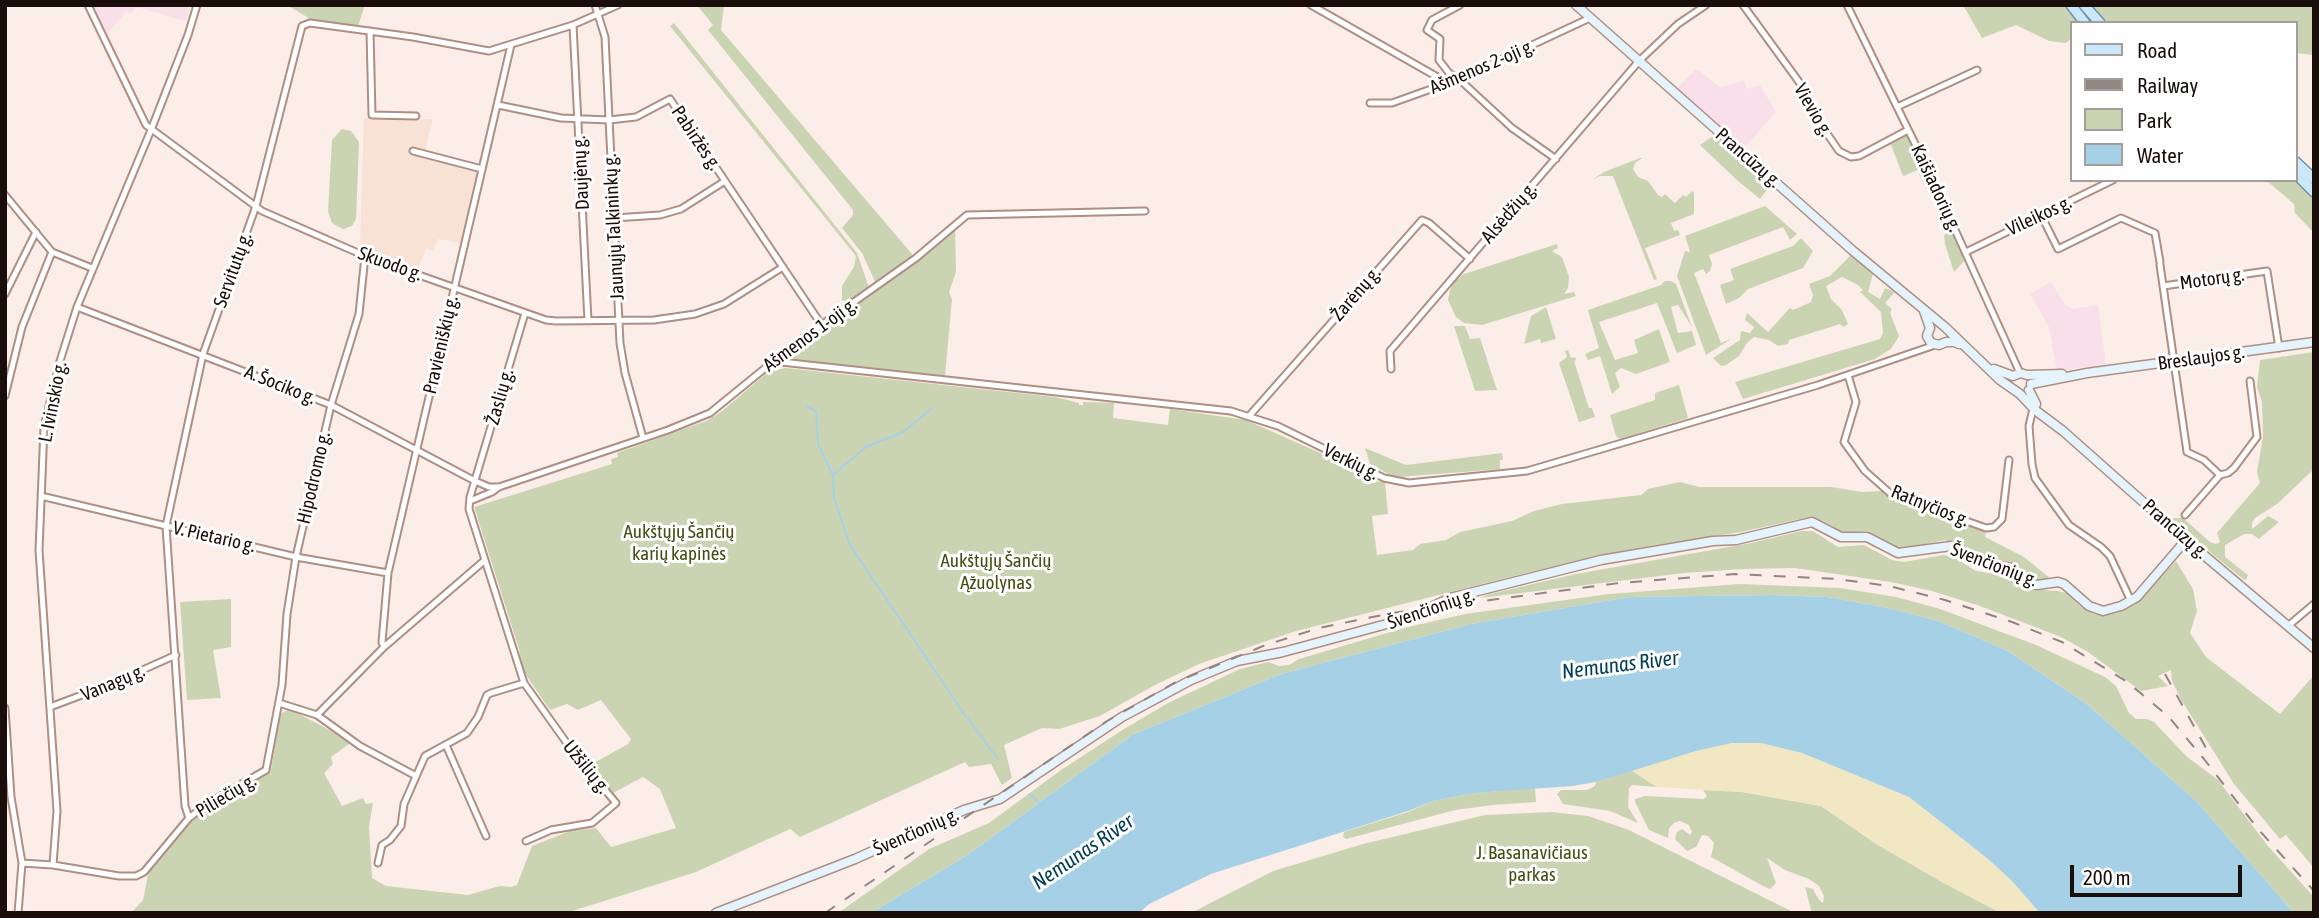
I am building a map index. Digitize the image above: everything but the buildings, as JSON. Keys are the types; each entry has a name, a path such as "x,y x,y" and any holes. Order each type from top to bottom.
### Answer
{"main road":[{"path":"2071,5 2083,21"},
{"path":"2084,5 2099,21"},
{"path":"2298,164 2314,179"},
{"path":"2298,176 2314,192"}],"street":[{"name":"Skuodo g.","path":"88,5 140,117 151,130 262,211 365,256 546,320 619,321 680,317 713,309 783,267"},
{"name":"L. Ivinskio g.","path":"53,865 57,810 39,550 44,427 77,307 151,130 197,5"},
{"name":"Jaunųjų Talkininkų g.","path":"594,5 605,37 619,321 625,373 643,438"},
{"name":"Servitutų g.","path":"189,818 166,526 203,354 256,206 302,26 310,23 370,31 489,51 573,25 618,5"},
{"path":"1311,5 1448,83"},
{"path":"1460,5 1432,20 1427,30 1440,39 1439,60 1449,74 1459,79 1512,128 1556,159"},
{"name":"Prancūzų g.","path":"1576,5 1986,364 2000,380 2022,383 2037,408 2186,540 2314,648"},
{"name":"Alsėdžių g.","path":"1391,369 1390,351 1639,61 1678,24 1706,5"},
{"name":"Vievio g.","path":"1743,5 1802,86 1817,119 1839,151 1851,157 1859,156 1908,130"},
{"name":"Kaišiadorių g.","path":"1847,5 1966,252 2022,383"},
{"name":"Ašmenos 2-oji g.","path":"1370,103 1392,103 1459,79 1590,18"},
{"name":"Daujėnų g.","path":"573,25 588,321"},
{"path":"370,31 372,115 416,116"},
{"name":"Pravieniškių g.","path":"384,647 382,642 388,573 511,46"},
{"path":"1897,107 1978,70"},
{"name":"Pabiržės g.","path":"498,105 578,120 609,120 636,117 670,99 821,324"},
{"path":"413,150 482,169"},
{"path":"614,218 660,215 674,211 688,206 724,181"},
{"name":"Vileikos g.","path":"1966,252 2109,182"},
{"path":"5,195 52,252 92,268"},
{"name":"Ašmenos 1-oji g.","path":"499,486 691,421 718,408 772,361 916,258 967,215 1145,211"},
{"path":"2041,215 2058,249 2122,218 2155,233 2187,452 2204,460 2220,474"},
{"name":"Žarėnų g.","path":"1250,415 1422,220 1470,259"},
{"path":"5,294 36,232"},
{"path":"5,396 22,327 52,252"},
{"name":"Hipodromo g.","path":"279,703 287,614 296,557 331,405 359,314 365,256"},
{"name":"Motorų g.","path":"2163,286 2267,271 2279,348"},
{"name":"A. Šociko g.","path":"77,307 331,405 475,481"},
{"name":"Prancūzų g.","path":"1922,309 1930,328"},
{"name":"Žaslių g.","path":"475,481 525,313"},
{"path":"1920,349 1928,339 1930,328 1938,324 1945,328 1948,337 1946,342 1936,345 1928,339"},
{"name":"Prancūzų g.","path":"1946,342 1965,346"},
{"name":"Breslaujos g.","path":"2022,383 2314,342"},
{"name":"Verkių g.","path":"772,361 1184,405 1250,415 1279,426 1384,478 1423,483 1527,471 1849,375 1936,345"},
{"name":"Ratnyčios g.","path":"1849,375 1856,402 1844,442 1864,471 1891,494 1986,528 1994,527 2001,519 2009,460"},
{"path":"2185,515 2220,474 2228,473 2234,468 2257,436 2250,381"},
{"path":"2037,408 2029,426 2035,478 2069,525 2110,556 2131,601"},
{"path":"317,715 384,647 485,560 472,519 470,501 475,481 489,487 499,486"},
{"path":"470,501 492,492 499,486"},
{"name":"V. Pietario g.","path":"41,496 296,557 388,573"},
{"name":"Švenčionių g.","path":"716,913 867,854 964,810 1000,799 1146,703 1224,666 1409,618 1450,598 1601,560 1713,541 1736,540 1812,522 1841,537 1867,537 1898,553 1951,546 1986,564 2011,568 2031,583 2064,584 2096,610 2115,609 2131,601 2157,576 2186,540"},
{"name":"Užšilių g.","path":"485,560 524,683 579,760 615,803 592,823 551,830 526,841"},
{"path":"2288,626 2314,604"},
{"name":"Vanagų g.","path":"50,707 176,655"},
{"path":"377,863 382,845 390,840 401,826 404,804 425,756 467,733 487,695 524,683"},
{"path":"279,703 317,715 360,746 416,776"},
{"name":"Piliečių g.","path":"22,863 53,865 119,876 136,876 144,872 189,818 207,804 266,771 279,703"},
{"path":"5,708 8,796 22,863 18,913"},
{"path":"446,745 486,836"}],"shaded area":[{"path":"92,5 190,5 186,21 137,7 130,14 126,11 106,36"},
{"path":"1695,70 1720,87 1744,81 1746,89 1760,85 1776,112 1743,149 1679,91 1678,87"},
{"path":"364,118 433,119 424,155 478,171 461,243 438,239 433,250 426,248 418,269 360,248"},
{"path":"2051,282 2065,305 2073,309 2098,305 2106,365 2057,370 2049,327 2030,294"}],"green space":[{"path":"287,5 365,5 358,26 312,20"},
{"path":"697,5 724,5 721,30 912,254 911,258 876,284 862,253 842,228 853,215 853,210 708,30 713,25"},
{"path":"1963,5 2066,5 2078,21 2070,21 2070,39 2066,43 2049,41 2016,25 1982,38"},
{"path":"2089,5 2314,5 2314,55 2298,53 2298,21 2104,21"},
{"path":"674,23 857,253 869,288 847,303 842,300 842,286 854,267 856,256 670,26"},
{"path":"342,129 351,131 359,142 356,219 352,226 343,229 332,223 328,211 332,140"},
{"path":"1715,135 1771,185 1760,199 1700,145"},
{"path":"1904,135 1909,137 1923,168 1903,176 1890,142"},
{"path":"1640,158 1633,169 1638,177 1648,181 1658,195 1662,197 1665,194 1675,203 1683,195 1686,197 1692,191 1694,193 1694,214 1671,223 1674,231 1678,230 1680,235 1645,248 1657,279 1654,280 1613,176 1600,176 1592,180 1604,172"},
{"path":"1923,172 1966,259 1954,272 1944,235 1950,232 1919,174"},
{"path":"2268,182 2298,182 2314,200 2314,233 2295,213 2294,204"},
{"path":"1765,206 1797,234 1790,240 1783,227 1709,255 1712,264 1710,271 1706,274 1703,269 1694,273 1721,343 1731,339 1706,355 1677,276 1685,251 1690,252 1685,236"},
{"path":"955,229 956,272 949,292 952,299 945,376 792,359 792,349 910,266"},
{"path":"1801,238 1813,251 1803,268 1748,289 1739,298 1726,304 1720,285 1734,280 1730,269 1793,246"},
{"path":"1557,244 1558,248 1552,251 1562,257 1569,277 1568,288 1564,294 1574,292 1576,296 1482,325 1464,323 1456,317 1448,300 1454,281 1464,274"},
{"path":"1851,255 1873,274 1868,292 1880,299 1885,288 1895,292 1885,303 1892,309 1890,313 1899,336 1891,349 1875,359 1743,399 1735,382 1880,339 1883,333 1881,312 1860,292 1863,290 1858,285 1842,277 1826,286 1831,299 1842,310 1848,324 1789,340 1788,344 1778,346 1769,340 1754,337 1739,356 1726,365 1721,366 1713,358 1740,340 1741,331 1750,333 1754,327 1745,320 1747,313 1768,332 1790,308 1793,310 1811,302 1813,295 1809,284 1830,276"},
{"path":"1665,281 1676,284 1692,327 1678,305 1671,307 1678,333 1692,331 1696,345 1677,353 1657,303 1599,322 1615,360 1638,353 1634,340 1659,329 1670,362 1636,374 1621,368 1615,373 1620,387 1612,394 1600,356 1588,360 1585,354 1599,348 1588,310 1661,285"},
{"path":"1546,307 1556,339 1541,343 1540,339 1524,344 1531,316"},
{"path":"1454,326 1465,326 1470,339 1480,338 1497,390 1475,391"},
{"path":"1568,350 1571,358 1575,357 1589,408 1592,408 1595,417 1579,422 1559,363 1567,357 1565,351"},
{"path":"2314,352 2314,469 2277,504 2255,518 2252,529 2268,516 2279,522 2259,539 2252,534 2244,534 2225,545 2225,557 2248,575 2246,580 2172,521 2172,518 2183,518 2210,542 2220,542 2217,533 2260,483 2257,472 2263,436 2262,402 2257,387 2260,360"},
{"name":"Aukštųjų Šančių Ąžuolynas","path":"785,368 1055,397 1079,405 1083,405 1083,402 1114,403 1113,418 1168,425 1170,409 1246,420 1374,481 1385,482 1388,514 1372,516 1377,555 1413,550 1420,544 1446,540 1460,532 1512,521 1534,511 1562,504 1641,495 1648,489 1680,482 1699,487 1831,487 1863,492 1882,491 1899,501 1986,529 1985,537 2024,557 2051,579 2033,579 2011,563 1974,554 1945,540 1906,548 1893,546 1868,531 1844,533 1823,521 1805,518 1741,532 1644,547 1530,572 1296,631 1199,664 1100,716 1059,729 1042,728 1004,745 1012,778 1002,785 991,764 969,767 965,762 800,837 790,829 696,872 566,913 131,913 143,900 149,870 190,822 208,808 271,771 280,714 290,709 344,738 349,744 331,757 333,764 324,773 342,806 363,798 366,804 373,803 369,827 372,878 386,886 468,895 500,886 511,887 517,885 532,846 570,831 596,828 611,847 676,828 660,789 643,777 613,793 593,767 594,763 628,744 631,739 601,700 578,710 567,704 550,710 528,678 523,670 519,649 474,507 612,464 611,459 618,457 617,453 706,421 721,412 768,372"},
{"path":"1679,385 1688,418 1620,439 1616,436 1610,415 1655,400 1655,393"},
{"path":"1365,448 1406,465 1502,453 1503,460 1500,460 1500,469 1399,477 1370,464"},
{"path":"1801,531 1813,531 1838,547 1864,545 1892,560 1904,562 1943,555 1952,556 1976,571 2011,576 2029,589 2066,593 2080,606 2102,616 2118,613 2136,603 2176,561 2193,589 2197,611 2190,633 2206,657 2280,714 2314,675 2314,868 2286,835 2280,839 2234,784 2182,701 2172,681 2171,670 2158,676 2168,686 2141,691 2088,652 2061,637 1980,606 1891,582 1795,568 1684,573 1480,598 1576,574 1751,543"},
{"path":"1740,584 1840,588 1896,597 1940,609 2036,645 2105,677 2116,686 2129,713 2136,719 2154,722 2186,756 2218,780 2267,845 2314,897 2314,913 2294,913 2196,801 2088,705 2008,651 1938,621 1893,609 1828,597 1772,595 1629,597 1471,624 1281,674 1132,735 969,854 871,913 838,913 929,849 989,823 1061,770 1124,729 1168,703 1240,669 1268,662 1279,666 1289,665 1299,659 1404,628 1465,614 1609,594"},
{"path":"231,599 231,647 213,650 221,698 187,700 180,602"},
{"path":"1631,770 1657,787 1632,785 1629,788 1628,807 1638,823 1610,811 1563,804 1557,794 1561,790 1587,790 1595,786 1596,782"},
{"path":"1535,788 1536,802 1455,810 1346,839 1343,837 1344,832 1408,812 1433,801 1475,793"},
{"path":"1703,790 1742,792 1821,806 1878,845 2001,913 1816,913 1811,910 1805,887 1813,889 1823,903 1824,896 1819,886 1809,879 1785,870 1767,858 1776,883 1770,889 1763,886 1711,857 1714,843 1708,836 1702,835 1696,847 1687,851 1675,839 1677,832 1682,829 1690,835 1692,832 1689,825 1680,821 1674,823 1669,828 1668,838 1649,830 1635,802 1635,799 1645,796 1704,799 1707,796"},
{"name":"J. Basanavičiaus parkas","path":"1551,812 1588,816 1629,830 1795,913 1191,913 1273,871 1363,844 1485,815"}],"sand":[{"path":"1732,743 1761,743 1802,753 1909,797 1987,858 2040,913 2001,913 1878,845 1821,806 1742,792 1657,787 1631,770"}],"water":[{"name":"Nemunas River","path":"1629,597 1828,597 1893,609 1938,621 2008,651 2088,705 2196,801 2294,913 2040,913 1987,858 1909,797 1802,753 1761,743 1732,743 1696,751 1596,782 1475,793 1433,801 1211,874 1149,904 1139,913 871,913 969,854 1132,735 1281,674 1471,624"}],"waterway":[{"path":"806,406 816,411 818,444 833,475 834,498 850,545 960,708 998,759"},
{"path":"834,474 866,447 903,432 931,409"},
{"path":"1030,794 1039,803"}],"railway":[{"path":"825,913 1107,721 1174,683 1263,646 1319,628 1392,613 1619,583 1735,574 1837,579 1889,586 1945,600 2062,642 2126,681 2168,716 2258,829 2314,891"},
{"path":"2165,674 2206,748"}],"park label":[{"name":"Aukštųjų Šančių karių kapinės","path":"679,543"}]}
